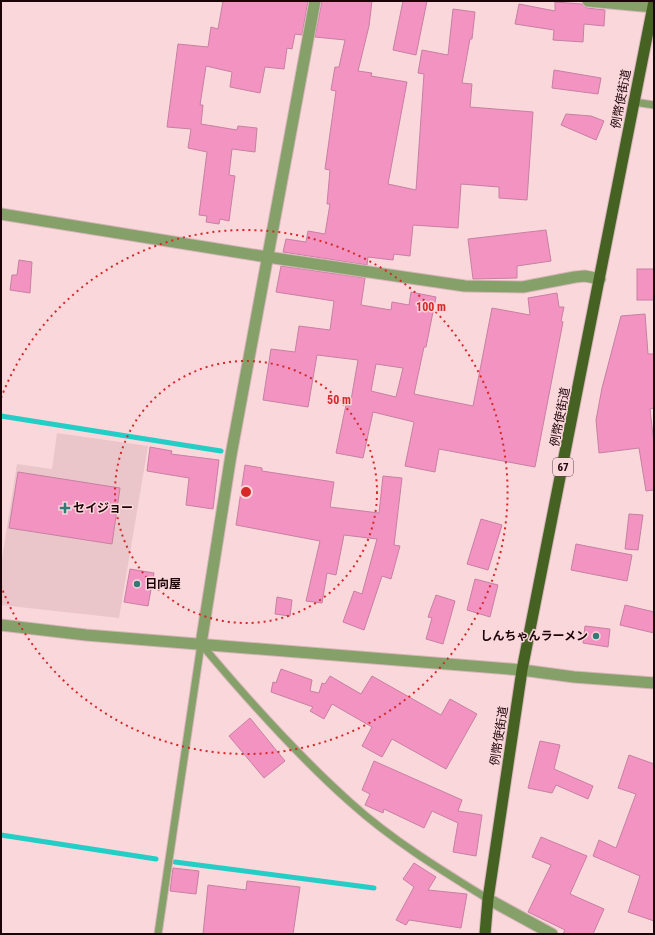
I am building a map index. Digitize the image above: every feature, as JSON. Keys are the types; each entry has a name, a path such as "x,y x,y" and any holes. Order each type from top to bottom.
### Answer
{"main road":[{"name":"例幣使街道","path":"485,934 488,899 522,670 653,4"}],"street":[{"path":"201,644 231,455 316,1"},
{"path":"588,1 653,4"},
{"path":"1,214 267,257 465,286 523,287 575,277 586,276 600,279"},
{"path":"1,625 86,635 522,670 574,677 654,683"},
{"path":"488,899 552,934"}],"lane":[{"path":"634,102 654,105"},
{"path":"201,644 232,681 316,771 352,804 440,869 488,899"},
{"path":"158,934 201,644"}],"shaded area":[{"path":"57,433 148,446 119,618 1,605 1,565 17,464 52,469"}],"building":[{"path":"223,1 308,1 302,35 295,34 292,49 287,48 284,69 265,67 260,93 230,87 232,72 206,66 200,105 203,105 201,124 237,130 238,126 257,128 255,152 232,149 229,175 235,176 229,221 220,219 219,224 206,222 207,216 199,215 207,152 188,148 191,129 167,127 178,44 208,47 211,27 218,29"},
{"path":"322,1 372,1 369,26 358,71 372,73 371,76 407,82 388,184 416,190 424,74 418,73 422,50 448,55 453,9 475,12 472,39 470,39 462,83 472,84 470,107 533,112 527,200 499,198 499,187 461,184 458,228 413,225 410,256 394,254 393,260 368,257 367,265 283,252 286,239 306,242 308,231 325,234 330,204 327,204 330,170 325,169 336,91 331,90 335,67 339,67 345,40 315,37"},
{"path":"403,1 427,1 416,55 393,50"},
{"path":"555,2 582,4 587,8 605,10 604,26 584,24 583,42 553,40 554,30 515,24 519,4 555,11"},
{"path":"554,70 601,78 598,94 552,88"},
{"path":"566,114 591,116 604,121 596,140 561,125"},
{"path":"546,230 551,261 517,266 517,278 473,279 468,239"},
{"path":"19,260 32,262 30,293 10,290 12,275 17,275"},
{"path":"281,266 365,278 361,305 391,310 392,302 409,305 411,292 436,297 426,347 424,347 414,394 473,406 492,308 530,315 528,298 557,293 559,307 564,307 561,321 563,322 535,467 439,449 435,472 405,466 414,422 373,412 363,458 336,453 346,405 350,406 358,360 317,355 308,407 263,400 271,349 295,352 299,326 330,330 334,301 276,292","holes":["376,364 403,368 396,397 371,391"]},
{"path":"637,269 654,269 654,300 637,300"},
{"path":"645,314 648,354 654,354 654,408 650,409 654,444 654,490 646,491 639,448 599,453 596,420 602,388 621,316"},
{"path":"150,447 172,451 171,454 219,460 213,509 186,505 189,478 147,471"},
{"path":"245,465 262,468 262,471 334,482 330,507 379,513 383,476 402,478 394,545 400,546 391,579 382,576 364,630 343,622 354,591 362,594 377,539 344,535 336,575 327,573 322,603 306,601 320,541 236,525"},
{"name":"セイジョー","path":"18,472 120,488 112,544 9,528"},
{"path":"629,514 643,515 638,550 625,549"},
{"path":"481,519 502,525 488,570 467,564"},
{"path":"576,544 632,555 627,581 571,570"},
{"path":"130,569 154,573 148,606 124,602"},
{"path":"475,579 498,585 490,617 467,610"},
{"path":"436,595 455,601 443,644 426,639 432,618 428,617"},
{"path":"277,597 292,600 290,616 275,614"},
{"path":"625,605 654,612 654,633 620,625"},
{"name":"しんちゃんラーメン","path":"585,626 610,629 608,647 583,643"},
{"path":"281,669 312,680 310,691 319,693 322,683 325,684 330,676 361,694 372,676 441,715 450,699 477,714 446,769 392,739 382,757 362,746 372,727 332,704 324,719 310,711 313,707 271,692 273,682 276,683"},
{"path":"250,718 285,761 264,778 229,736"},
{"path":"540,741 560,745 554,769 593,786 588,799 556,785 552,793 528,788"},
{"path":"629,755 654,764 654,921 628,912 640,876 593,856 599,840 616,848 636,794 618,788"},
{"path":"374,761 462,800 458,811 482,815 476,856 453,852 458,823 432,811 424,828 384,809 383,813 365,805 370,794 362,790"},
{"path":"541,837 587,856 570,894 604,909 593,934 563,934 565,930 528,912 551,865 532,857"},
{"path":"414,863 436,877 428,890 467,894 461,928 409,920 406,925 396,920 414,887 403,879"},
{"path":"173,868 199,871 196,894 170,891"},
{"path":"247,881 300,887 293,934 203,934 208,885 246,890"}],"waterway":[{"path":"1,416 221,451"},
{"path":"1,835 156,859"},
{"path":"175,862 374,888"}],"place":[{"name":"セイジョー","path":"65,508"},
{"name":"日向屋","path":"137,584"},
{"name":"しんちゃんラーメン","path":"596,636"}]}
